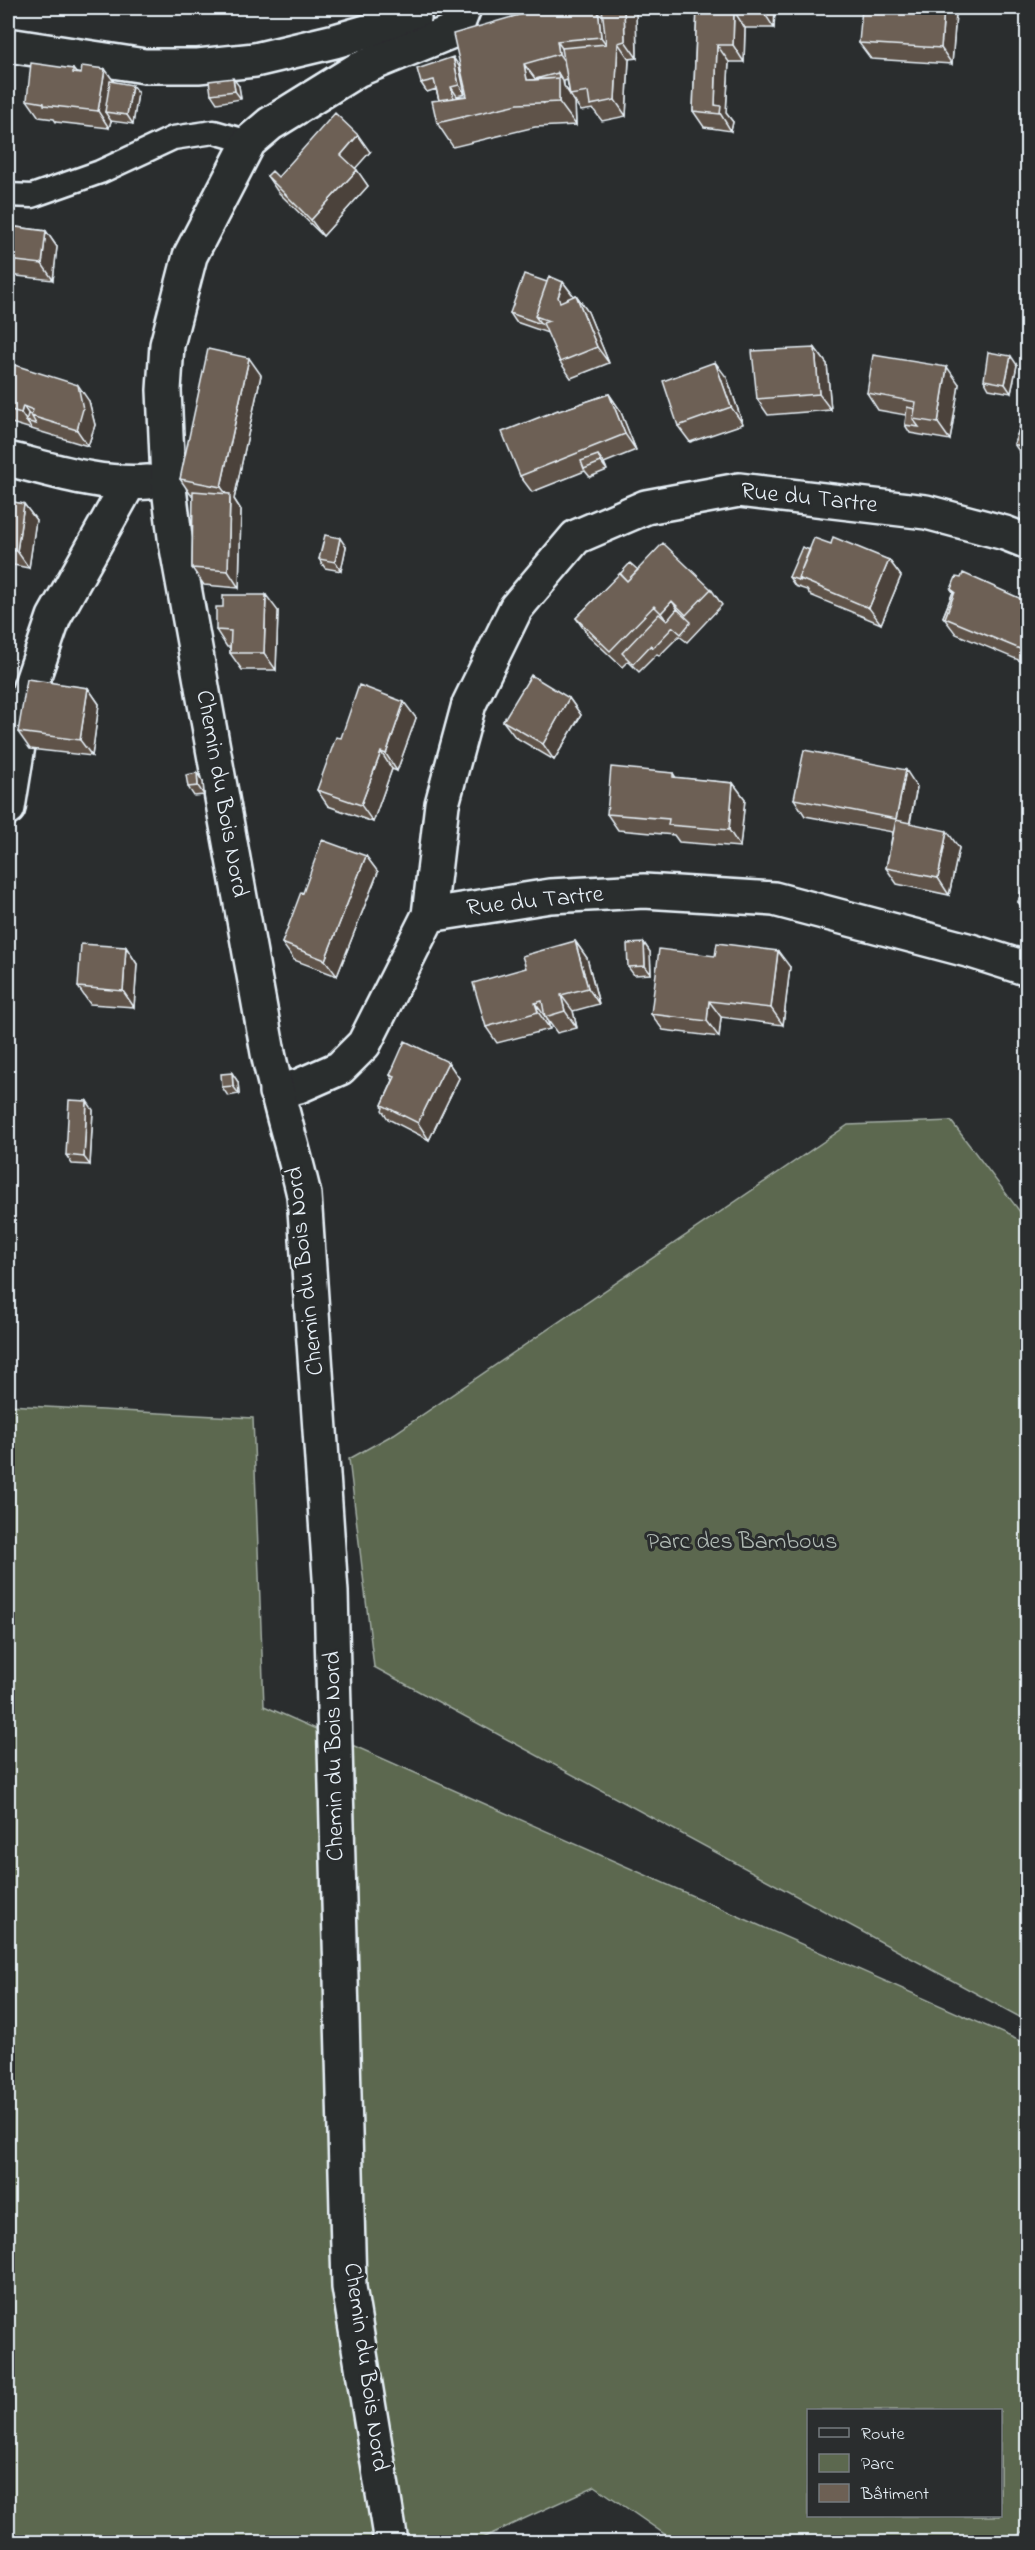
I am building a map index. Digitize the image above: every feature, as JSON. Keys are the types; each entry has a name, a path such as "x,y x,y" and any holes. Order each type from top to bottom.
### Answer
{"street":[{"name":"Chemin du Bois Nord","path":"391,2542 349,2287 331,1592 304,1195 291,1139 276,1092 175,537 168,480 164,390 167,345 173,314 190,256 249,142 270,124 357,70 450,32 457,26 464,8"},
{"path":"8,45 146,66 198,66 255,60 335,41 414,18"},
{"path":"8,459 91,479 129,483 168,480"},
{"path":"8,808 25,702 54,617 129,483"},
{"name":"Rue du Tartre","path":"276,1092 299,1086 340,1068 364,1044 429,915 442,804 469,704 516,608 576,537 645,507 739,490 926,512 1005,533 1028,542"},
{"name":"Rue du Tartre","path":"429,915 550,896 644,891 774,899 971,951 1028,969"}],"lane":[{"path":"8,195 32,196 100,172 173,138 214,132 249,142"}],"green space":[{"name":"Parc des Bambous","path":"951,1121 1027,1221 1027,2021 374,1667 349,1459 394,1434 848,1125"},
{"path":"8,1405 253,1418 264,1706 1027,2044 1027,2528 1009,2542 676,2542 595,2486 477,2542 8,2542"}],"building":[{"path":"543,8 598,8 601,37 557,41 559,54 524,64 527,80 559,78 559,102 518,104 437,123 432,101 467,96 453,34"},
{"path":"602,8 624,8 625,41 618,43 615,100 590,105 588,92 570,95 562,48 606,44"},
{"path":"697,8 763,8 763,11 734,11 733,45 717,45 715,105 721,106 720,114 693,111"},
{"path":"862,8 944,8 941,48 859,43"},
{"path":"453,57 459,85 451,87 454,98 439,100 434,80 421,83 417,69"},
{"path":"31,63 73,69 73,73 81,74 82,66 105,69 98,111 44,105 44,103 27,100"},
{"path":"558,73 559,78 535,80 535,79"},
{"path":"233,78 235,91 211,94 209,81"},
{"path":"110,81 132,85 127,115 105,112"},
{"path":"335,113 358,135 341,155 357,170 311,220 267,176 272,171 278,177"},
{"path":"8,226 46,231 42,264 8,260"},
{"path":"524,274 547,282 535,316 541,324 510,313"},
{"path":"549,276 563,282 558,297 560,302 576,295 597,347 560,362 543,323 549,321 535,316"},
{"path":"815,348 819,394 757,399 752,351"},
{"path":"208,349 249,358 221,487 180,479"},
{"path":"988,352 1011,356 1005,384 984,380"},
{"path":"873,355 947,367 938,423 913,419 916,402 867,393"},
{"path":"715,362 731,407 678,426 663,381"},
{"path":"8,363 78,385 83,409 77,430 31,416 33,410 23,406 21,413 8,409"},
{"path":"609,394 625,434 520,476 502,432 558,410"},
{"path":"1028,403 1028,449 1014,444"},
{"path":"907,407 915,409 913,419 919,427 905,425"},
{"path":"28,414 31,415 36,424 26,421"},
{"path":"598,455 601,462 584,469 581,461"},
{"path":"193,491 230,494 228,571 192,568"},
{"path":"8,501 24,504 17,551 8,550"},
{"path":"325,535 340,538 335,562 319,559"},
{"path":"833,537 889,560 869,608 798,578 814,538 831,544"},
{"path":"663,543 711,589 686,615 672,601 661,613 654,606 610,651 576,618 620,573 627,581"},
{"path":"802,547 810,550 798,578 801,581 789,577"},
{"path":"630,563 638,570 627,581 620,574"},
{"path":"963,573 1028,602 1028,645 1023,643 1020,649 945,618 955,592 951,589 956,577 961,578"},
{"path":"953,592 954,594 945,618 943,617"},
{"path":"223,595 266,595 264,653 230,653 231,631 216,630 216,607 223,607"},
{"path":"677,609 691,622 681,634 673,627 653,648 651,645 633,664 622,653 659,614 667,621"},
{"path":"531,675 569,698 543,744 503,721"},
{"path":"27,679 88,688 80,740 18,732"},
{"path":"359,685 404,702 386,754 381,752 361,805 317,790 336,737 341,738"},
{"path":"804,750 906,770 896,819 794,799"},
{"path":"611,767 673,773 673,777 733,783 729,830 668,825 669,819 607,814"},
{"path":"197,773 198,786 188,787 186,775"},
{"path":"896,820 947,831 938,878 886,868"},
{"path":"322,840 366,856 325,960 282,943"},
{"path":"1028,872 1028,904 1018,902"},
{"path":"575,941 588,988 561,995 565,1011 545,1017 542,1001 535,1003 538,1012 486,1027 473,983 526,968 522,956"},
{"path":"644,943 645,966 628,967 627,944"},
{"path":"717,943 778,951 771,1008 709,1001 707,1021 651,1014 659,949 715,956"},
{"path":"81,944 126,947 123,991 78,987"},
{"path":"405,1041 448,1062 418,1123 382,1105 395,1077 390,1075"},
{"path":"232,1073 233,1086 222,1087 221,1074"},
{"path":"69,1100 87,1101 84,1157 66,1155"}]}
